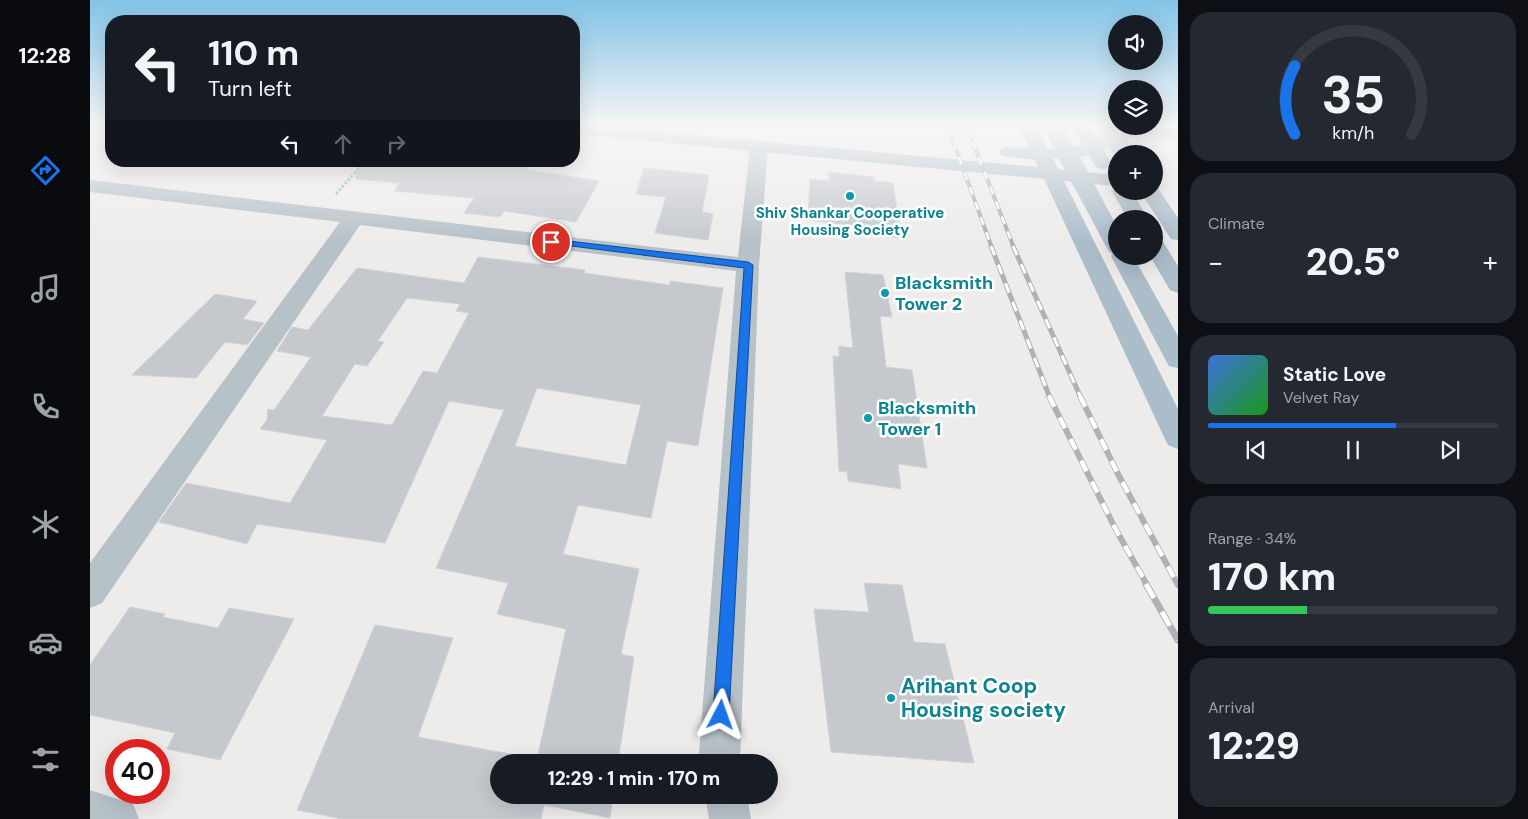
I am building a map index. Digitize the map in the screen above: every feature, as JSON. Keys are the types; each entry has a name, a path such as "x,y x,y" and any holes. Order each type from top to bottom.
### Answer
{"main road":[{"path":"1046,165 1178,437"},
{"path":"1047,165 1108,182"},
{"path":"1073,165 1108,230"},
{"path":"1156,200 1178,234"},
{"path":"1163,260 1178,285"},
{"path":"1127,265 1178,359"}],"street":[{"path":"719,754 748,265 757,165"},
{"path":"90,186 748,265"},
{"path":"90,591 354,218"},
{"path":"728,804 730,819"},
{"path":"90,811 118,819"}],"path":[{"path":"320,213 360,167"}],"building":[{"path":"357,167 529,167 527,170 599,181 576,222 504,211 500,217 464,213 474,198 394,191 400,183 356,179"},
{"path":"644,168 709,175 702,212 713,214 708,240 655,233 666,197 636,194"},
{"name":"Shiv Shankar Cooperative Housing Society","path":"829,172 874,177 874,181 893,183 900,229 897,229 898,238 867,235 867,227 808,220 810,179 829,181"},
{"path":"478,257 585,270 584,273 670,285 670,281 723,288 698,446 667,441 651,518 578,505 563,554 639,569 621,654 634,657 619,754 538,754 566,629 497,614 508,583 436,568 504,410 449,401 385,543 257,524 247,544 159,522 186,483 290,503 327,440 260,429 267,420 268,409 274,410 311,357 277,351 292,327 308,330 357,268 464,283","holes":["407,298 460,304 456,311 469,313 437,373 423,371 392,425 322,416 355,364 367,366 384,342 378,341","537,388 641,405 626,465 515,446"]},
{"name":"Blacksmith Tower 1","path":"845,272 883,275 892,317 880,316 886,367 912,370 927,468 898,464 901,489 848,481 847,472 839,471 833,356 839,357 839,346 853,348"},
{"path":"215,294 257,301 243,319 264,323 247,345 225,342 196,378 132,375"},
{"name":"Arihant Coop Housing society","path":"864,583 902,585 914,642 945,644 974,763 831,752 814,609 869,612"},
{"path":"130,607 165,614 163,617 218,628 229,608 294,619 220,760 170,750 170,743 175,733 90,715 90,665"},
{"path":"375,625 453,638 418,737 510,754 490,754 490,804 612,804 610,818 544,805 541,819 342,819 297,810"}],"railway":[{"path":"962,165 992,248"},
{"path":"982,165 1014,248"},
{"path":"991,246 1050,398"},
{"path":"1013,246 1081,398"},
{"path":"1080,396 1118,474 1178,585"},
{"path":"1050,398 1115,528 1147,585"},
{"path":"1146,584 1178,640"}],"place":[{"name":"Shiv Shankar Cooperative Housing Society","path":"850,196"},
{"name":"Blacksmith Tower 2","path":"885,293"},
{"name":"Blacksmith Tower 1","path":"868,418"},
{"name":"Arihant Coop Housing society","path":"891,698"}],"route":[{"path":"551,242 748,265 721,715"}]}
